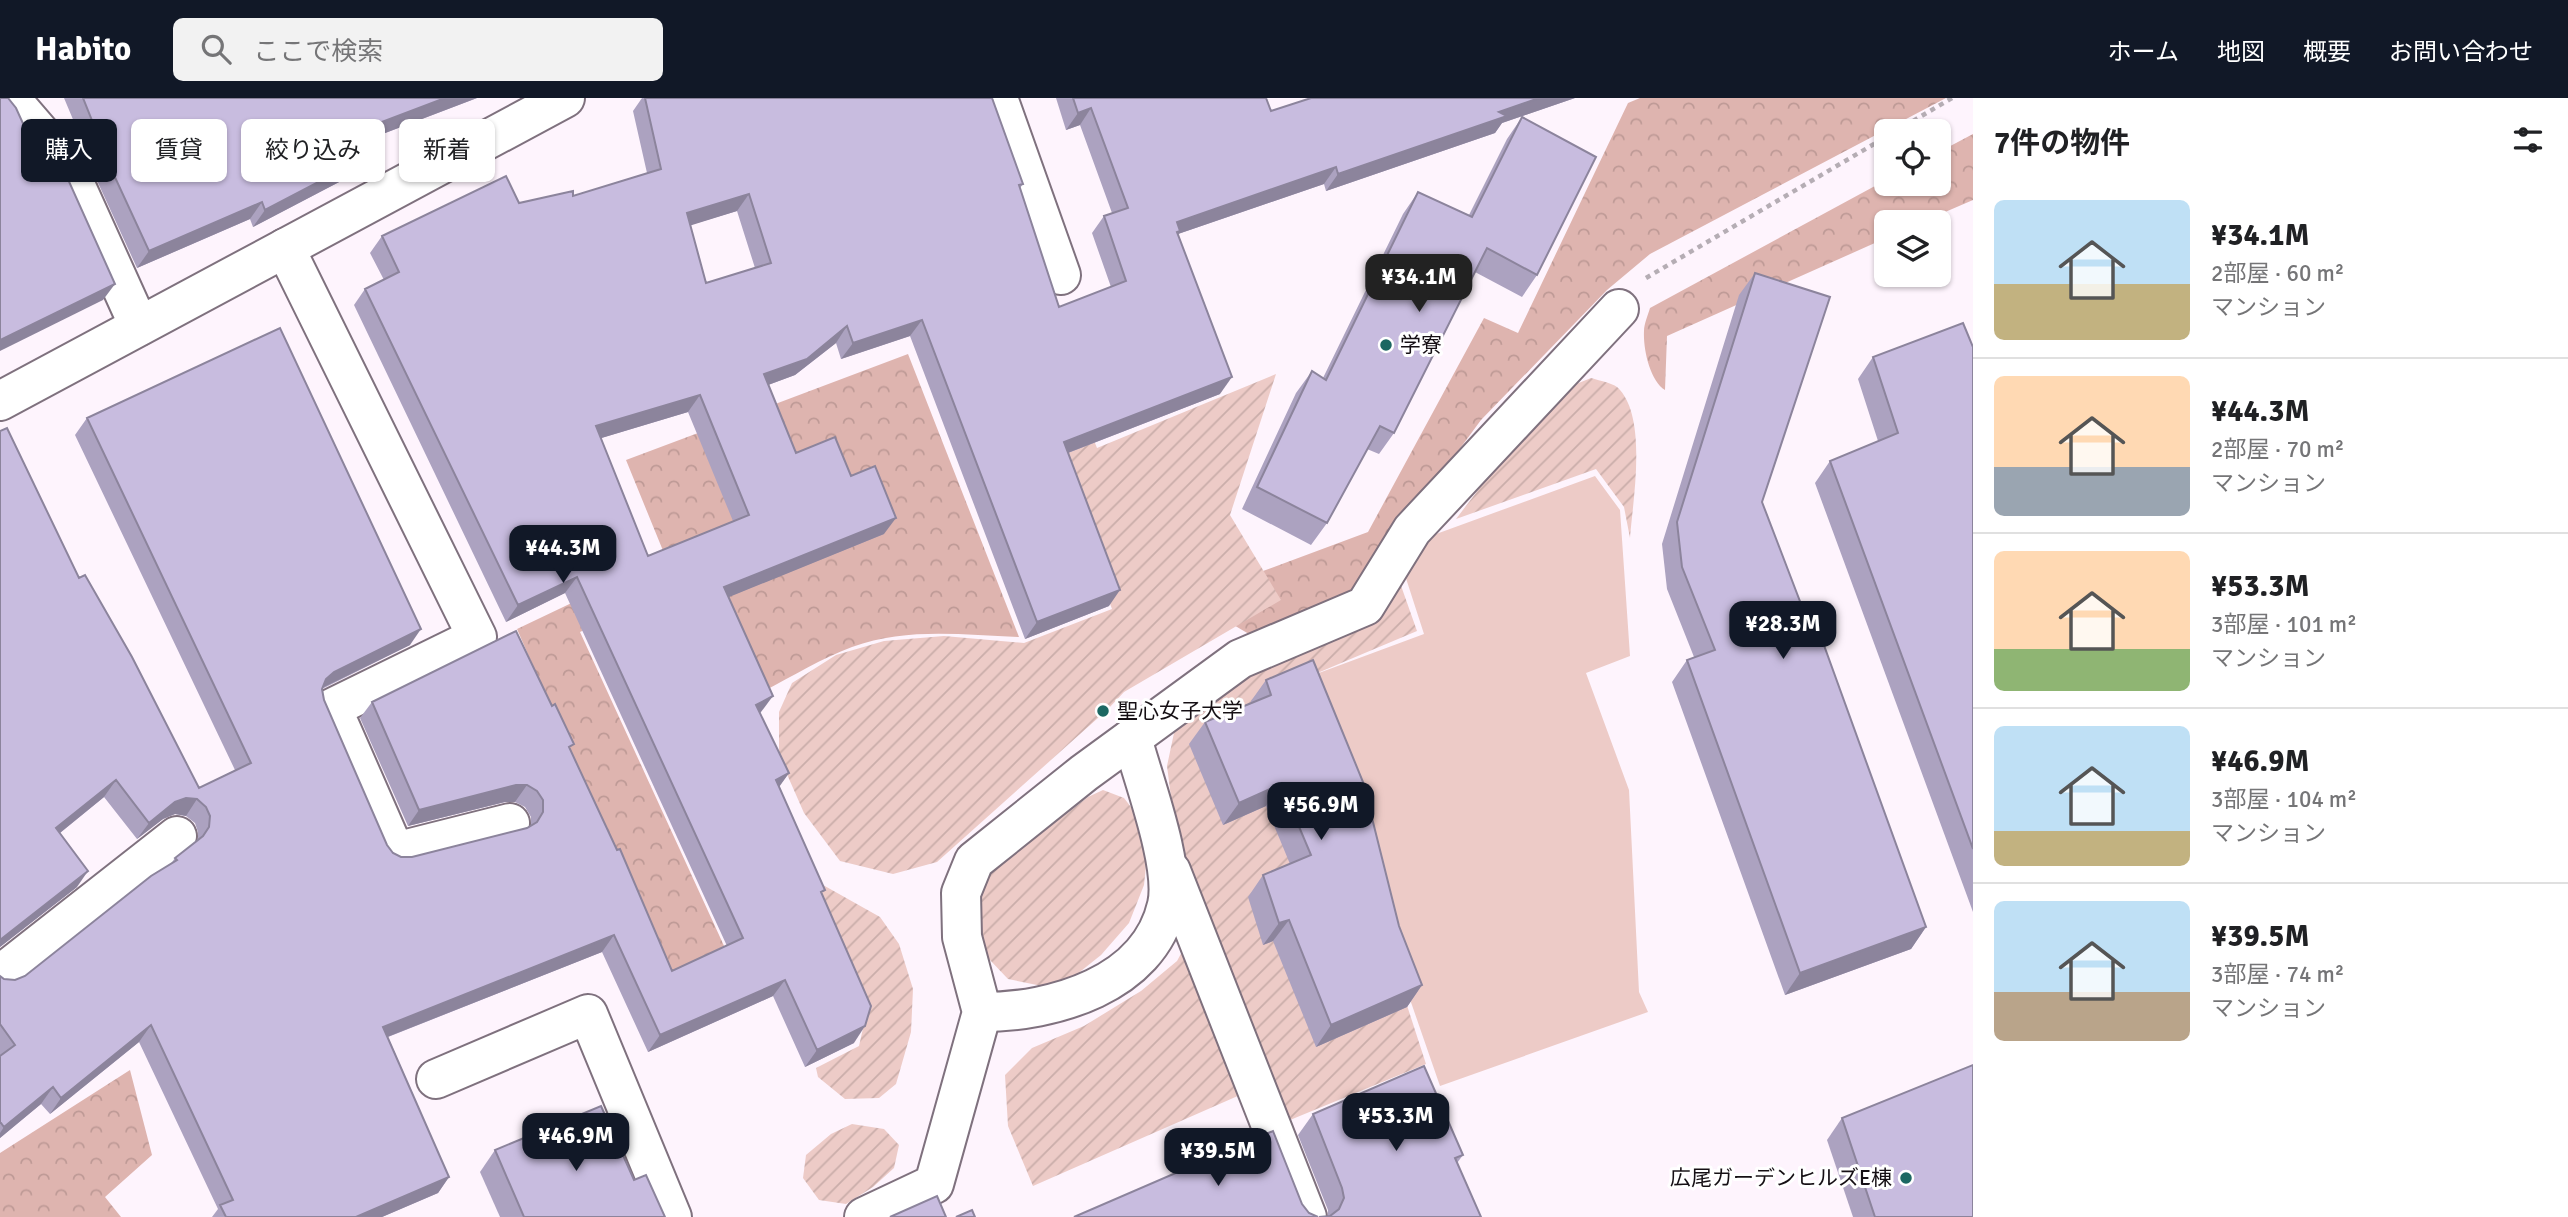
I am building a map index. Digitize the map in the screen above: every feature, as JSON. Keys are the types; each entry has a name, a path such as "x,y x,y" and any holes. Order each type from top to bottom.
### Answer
{"street":[{"path":"10,98 65,162 139,326"},
{"path":"998,98 1061,275"},
{"path":"0,401 557,100"},
{"path":"285,247 477,637 332,708 395,852 510,823"},
{"path":"864,1217 934,1184 982,1012 962,937 961,892 974,861 1084,773 1240,659 1365,606 1412,530 1628,296"},
{"path":"1132,738 1167,860 1307,1217"},
{"path":"0,975 177,836"},
{"path":"982,1012 1006,1012 1066,1001 1115,978 1151,944 1168,905 1167,860"},
{"path":"436,1079 588,1014 673,1217"}],"path":[{"path":"1916,119 1952,98"},
{"path":"1628,296 1874,144"}],"shaded area":[{"path":"1276,374 1230,515 1281,600 1124,692 937,862 893,874 840,861 804,813 779,756 779,712 792,683 836,655 884,641 944,636 1024,643 1112,609 1041,418 1079,403 1097,448"},
{"path":"1591,378 1611,384 1620,390 1633,421 1636,461 1630,538 1624,507 1596,469 1456,519 1537,413 1559,391"},
{"path":"1595,476 1620,510 1630,656 1586,673 1629,790 1639,992 1648,1012 1440,1086 1378,907 1308,677 1424,634 1402,566 1417,541"},
{"path":"1399,580 1417,631 1308,677 1378,916 1426,1064 1256,1134 1240,1095 1033,1186 1008,1126 1005,1075 1032,1048 1084,1026 1141,991 1177,961 1196,926 1176,836 1167,766 1174,733 1206,702"},
{"path":"1103,790 1124,798 1144,824 1148,847 1144,885 1129,923 1101,955 1076,975 1042,986 1008,979 989,959 978,932 979,895 988,874 1088,797"},
{"path":"807,876 880,917 899,944 913,989 911,1032 896,1084 879,1098 845,1099 818,1077 816,1068 859,1046 864,1024"},
{"path":"852,1124 884,1129 899,1145 894,1168 873,1187 846,1204 819,1200 803,1178 806,1155 831,1134"}],"green space":[{"path":"1640,98 1946,98 1906,119 1874,119 1874,136 1650,254 1607,290 1481,420 1436,481 1371,582 1254,637 1232,624 1263,571 1368,532 1484,318 1518,333 1628,103"},
{"path":"1973,134 1973,200 1950,210 1874,210 1874,243 1667,336 1665,390 1655,380 1645,347 1644,328 1650,308 1874,187 1874,196 1951,196 1951,146"},
{"path":"908,354 1019,637 935,634 873,641 830,656 764,691 672,588 580,632 725,948 667,975 517,629 666,558 626,460"},
{"path":"130,1070 152,1155 105,1197 121,1217 0,1217 0,1153"}],"building":[{"path":"0,98 8,98 21,119 21,182 69,182 115,284 0,340"},
{"path":"83,98 445,98 385,121 241,119 241,182 319,182 265,210 262,202 149,251 117,182 117,119 91,119"},
{"path":"645,98 992,98 1023,184 1019,185 1059,307 1126,281 1104,216 1128,208 1091,108 1078,113 1073,98 1266,98 1271,111 1311,98 1539,98 1499,112 1507,116 1338,174 1336,167 1177,222 1180,231 1177,232 1232,377 1064,442 1120,590 1037,622 922,320 853,343 847,326 807,359 764,374 796,453 835,437 851,476 875,466 896,518 724,587 773,696 756,705 789,773 776,780 825,890 821,892 871,1006 865,1026 817,1050 785,980 660,1035 614,935 383,1027 449,1177 356,1217 226,1217 220,1205 233,1200 151,1025 61,1098 53,1087 4,1127 0,1123 0,1056 15,1045 0,1024 0,976 15,980 25,976 151,876 177,860 175,858 203,836 209,827 210,816 206,807 197,799 186,798 175,802 149,823 116,780 56,828 88,871 0,940 0,431 7,428 79,578 85,575 132,657 199,788 251,763 87,418 280,328 421,629 334,672 326,679 322,689 324,700 387,845 393,853 401,857 412,857 527,828 537,822 543,812 543,800 537,791 527,785 516,785 419,810 372,702 516,631 552,706 555,704 574,744 569,747 617,850 620,849 672,971 743,938 577,577 518,605 365,289 399,272 382,236 506,176 519,203 573,191 573,196 661,169","holes":["749,194 771,263 706,283 687,213","700,395 749,515 648,556 596,426"]},
{"name":"学寮","path":"1522,117 1596,157 1537,275 1487,248 1394,433 1380,426 1327,523 1257,487 1312,371 1326,380 1418,192 1472,217"},
{"path":"1755,273 1830,297 1762,502 1806,617 1813,615 1926,927 1800,973 1687,660 1715,650 1682,567 1677,522"},
{"path":"1963,323 1973,347 1973,849 1830,461 1898,433 1873,357"},
{"path":"1313,660 1363,782 1399,926 1422,985 1331,1025 1289,920 1279,923 1263,875 1311,855 1281,784 1239,803 1205,722 1271,695 1266,680"},
{"name":"広尾ガーデンヒルズE棟","path":"1973,1065 1973,1217 1875,1217 1842,1118"},
{"path":"1424,1066 1463,1155 1455,1158 1481,1217 1319,1217 1330,1216 1339,1209 1344,1198 1313,1114"},
{"path":"601,1106 634,1180 646,1175 665,1217 524,1217 495,1150"},
{"path":"1273,1131 1302,1204 1309,1213 1318,1217 1074,1217"},
{"path":"937,1196 946,1217 890,1217"},
{"path":"972,1210 975,1217 956,1217"}],"place":[{"name":"学寮","path":"1386,345"},
{"name":"聖心女子大学","path":"1103,711"},
{"name":"広尾ガーデンヒルズE棟","path":"1906,1178"}]}
